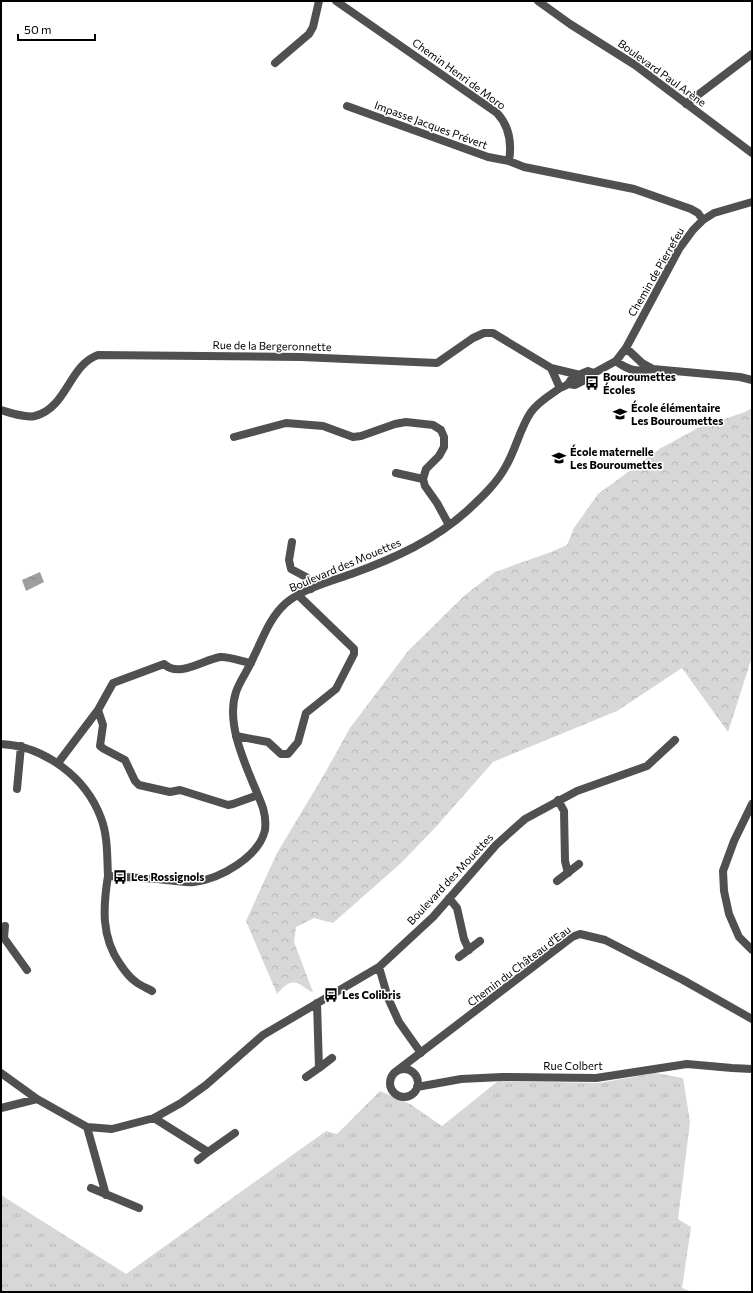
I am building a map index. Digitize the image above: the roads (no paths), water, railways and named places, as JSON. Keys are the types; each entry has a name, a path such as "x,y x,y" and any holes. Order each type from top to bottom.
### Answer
{"street":[{"path":"275,63 309,34 313,26 319,1"},
{"name":"Chemin Henri de Moro","path":"336,1 497,113 507,127 511,147 509,161"},
{"name":"Boulevard Paul Arène","path":"538,1 570,24 635,64 752,153"},
{"path":"686,104 752,54"},
{"name":"Impasse Jacques Prévert","path":"347,106 488,157 509,161"},
{"path":"509,161 524,167 634,189 691,209 698,213 703,220"},
{"name":"Chemin de Pierrefeu","path":"568,384 575,385 616,361 626,348 679,249 693,230 703,220 714,213 752,202"},
{"name":"Rue de la Bergeronnette","path":"1,410 13,414 28,416 34,416 43,412 53,406 83,363 91,357 98,355 301,357 437,363 473,338 484,333 493,333 551,368 580,375"},
{"path":"626,348 642,363 653,369"},
{"path":"616,361 625,368 641,371 653,369 740,377 752,380"},
{"path":"551,368 560,388"},
{"name":"Chemin de Pierrefeu","path":"568,384 572,379 588,371 594,373"},
{"name":"Boulevard des Mouettes","path":"108,876 188,882 204,880 220,875 253,852 262,837 266,824 265,816 236,736 234,700 240,683 277,612 286,603 298,595 388,560 424,542 449,525 472,506 496,480 506,466 530,413 536,406 560,388 568,384"},
{"path":"234,437 286,423 323,426 353,437 361,436 395,424 406,422 433,425 441,430 444,437 444,447 439,456 426,469 423,479 425,486 437,503 449,525"},
{"path":"396,473 423,479"},
{"path":"292,542 289,560 291,569 306,578 311,589"},
{"path":"236,736 268,742 281,754 288,754 298,742 306,713 336,689 354,654 354,649 298,595"},
{"path":"58,763 98,710 113,683 164,664 169,669 179,670 222,657 251,663"},
{"path":"98,710 103,725 100,746 104,750 125,760 139,785 170,792 180,790 228,805 258,795"},
{"name":"Boulevard des Mouettes","path":"1,1073 37,1099 87,1127 112,1129 154,1118 181,1103 206,1085 264,1035 379,966 433,916 496,845 525,819 577,791 647,766 675,740"},
{"path":"1,744 21,746 42,753 68,771 87,791 102,819 107,848 108,876 105,895 106,936 113,954 124,970 136,982 152,991"},
{"path":"17,789 21,746"},
{"path":"558,800 564,811 565,861 568,873"},
{"path":"752,804 734,841 723,871 724,891 729,914 739,937 752,950"},
{"path":"557,881 579,864"},
{"path":"449,898 457,908 464,939 469,950"},
{"path":"5,926 2,938 27,970"},
{"name":"Chemin du Château d'Eau","path":"394,1073 572,937 580,934 605,940 683,980 752,1019"},
{"path":"459,957 480,941"},
{"path":"379,966 388,998 399,1022 421,1053"},
{"path":"317,1004 319,1068"},
{"path":"306,1077 332,1058"},
{"name":"Rue Colbert","path":"417,1087 461,1079 549,1077 596,1078 687,1064 752,1069"},
{"path":"402,1069 407,1069 413,1072 416,1076 418,1082 417,1087 414,1093 410,1096 396,1095 390,1086 391,1077 394,1073 402,1069"},
{"path":"1,1108 37,1099"},
{"path":"154,1118 208,1152"},
{"path":"87,1127 106,1195"},
{"path":"198,1160 236,1134"},
{"path":"91,1188 139,1208"}],"water":[{"path":"40,572 44,582 26,591 22,580"}],"place":[{"name":"Bouroumettes Écoles","path":"592,383"},
{"name":"École élémentaire Les Bouroumettes","path":"620,414"},
{"name":"École maternelle Les Bouroumettes","path":"559,458"},
{"name":"Les Rossignols","path":"120,877"},
{"name":"Les Colibris","path":"331,995"}]}
